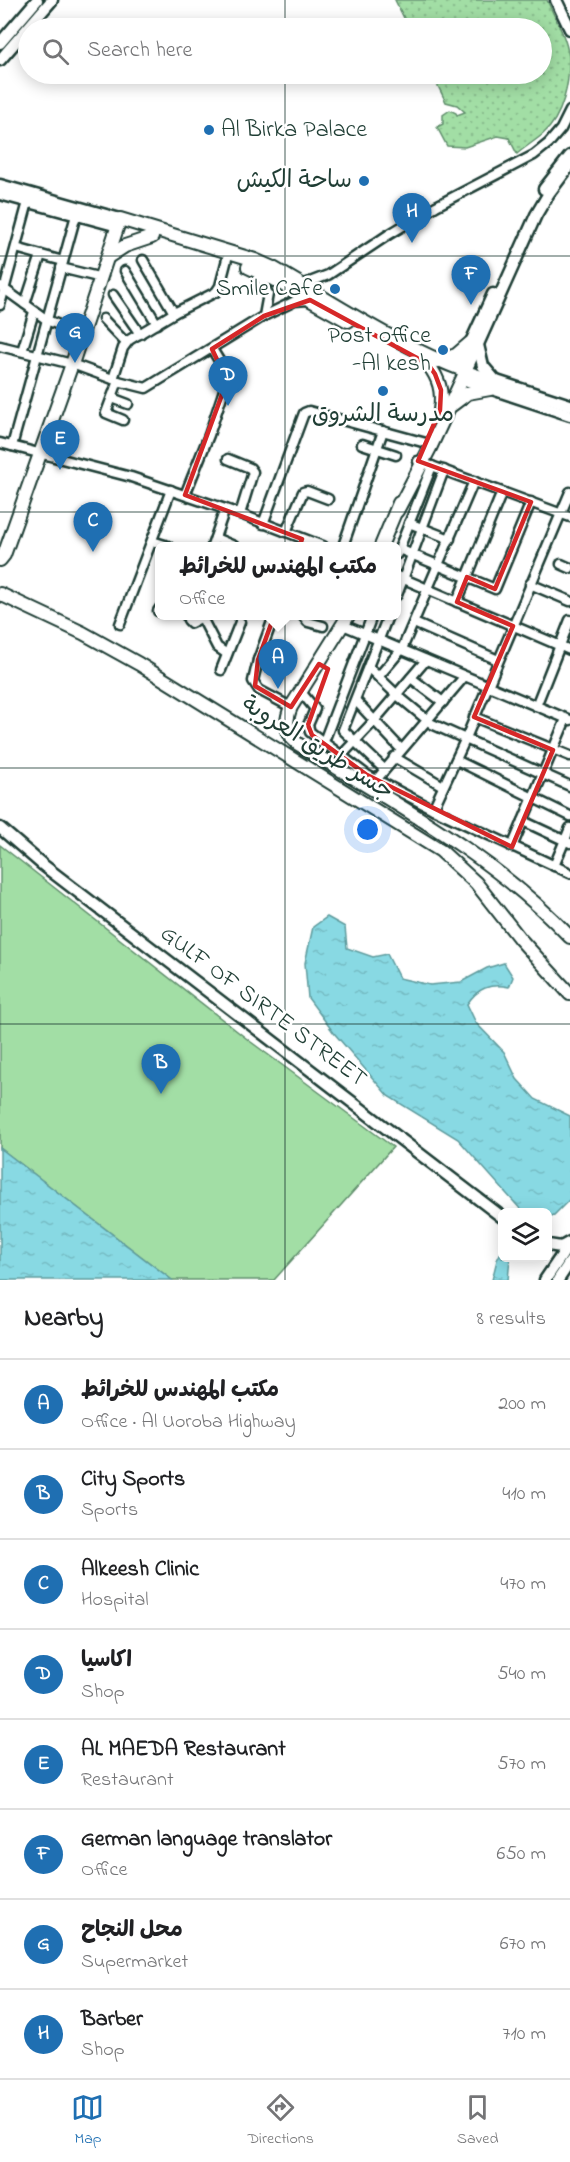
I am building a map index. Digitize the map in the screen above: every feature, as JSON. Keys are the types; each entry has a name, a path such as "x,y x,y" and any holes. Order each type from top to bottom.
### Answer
{"highway":[{"path":"119,222 236,254 273,268 433,363 444,409"},
{"path":"119,222 153,237 257,270 433,363 461,374 426,443 424,463"},
{"path":"2,557 72,364 119,222"},
{"path":"108,257 126,246 153,237"},
{"path":"433,363 456,355 474,344"},
{"path":"383,542 424,463 444,409 468,393 494,386"},
{"name":"جسر طريق العروبة","path":"0,594 83,633 148,670 435,848 476,883 520,939 570,994"},
{"path":"345,620 291,707 286,723 287,731 298,744 490,865 532,899 570,937"}],"main road":[{"path":"22,18 37,0"},
{"path":"36,18 52,0"},
{"path":"556,0 570,29"},
{"path":"562,0 570,15"},
{"path":"0,43 18,22"},
{"path":"0,60 18,39"},
{"path":"570,156 551,179 527,217 461,374 570,415"},
{"path":"570,165 549,193 533,221 474,344 494,386 570,405"},
{"path":"0,185 119,222"},
{"path":"0,194 76,215 119,222"},
{"name":"GULF OF SIRTE STREET","path":"0,828 43,865 498,1214"},
{"path":"552,1245 561,1246 570,1243"},
{"path":"551,1277 570,1243"},
{"path":"547,1262 551,1277"},
{"path":"551,1277 570,1262"}],"street":[{"path":"302,285 328,275 436,206 534,154 561,129 570,111"},
{"path":"0,305 2,288 16,248 28,202"},
{"path":"12,446 76,215"},
{"path":"16,248 102,278"},
{"path":"25,304 41,255"},
{"path":"123,420 106,413 126,344 174,313 216,292 220,286 227,259"},
{"path":"143,260 174,313"},
{"path":"257,270 268,294 264,316"},
{"path":"125,271 157,324"},
{"path":"2,288 47,320 82,334"},
{"path":"113,294 140,334"},
{"path":"0,346 72,364 143,388 150,387 264,316 295,301 310,300"},
{"path":"22,351 34,312"},
{"path":"103,319 126,344"},
{"path":"185,495 227,381 226,372 212,349"},
{"path":"112,398 128,404"},
{"path":"263,524 304,413 309,411 426,443"},
{"path":"344,542 383,431"},
{"path":"0,443 131,477 171,490 286,532 300,542"},
{"path":"362,444 396,455"},
{"path":"228,459 250,468 253,472 240,514"},
{"path":"401,543 409,523 424,463 566,515"},
{"path":"401,575 444,470"},
{"path":"379,676 402,649 440,565 474,481"},
{"path":"120,624 171,490"},
{"path":"286,532 303,492 307,491 328,499"},
{"path":"457,602 502,492"},
{"path":"433,809 466,738 530,584 566,515 570,492"},
{"path":"401,551 411,553 495,589 531,502"},
{"path":"214,542 225,509"},
{"path":"409,523 450,539"},
{"path":"152,540 157,542"},
{"path":"401,577 570,650"},
{"path":"530,584 570,601"},
{"path":"204,620 217,647 227,654"},
{"path":"272,620 253,676 255,686 291,707"},
{"path":"307,620 323,626"},
{"path":"345,620 364,635 568,719 512,847"},
{"path":"323,744 370,620"},
{"path":"384,769 343,729 386,620"},
{"path":"536,706 570,620"},
{"path":"221,670 240,622"},
{"path":"414,623 498,660"},
{"path":"258,660 268,662 273,658 273,652 263,646"},
{"path":"341,756 375,721 426,660"},
{"path":"369,668 426,720 570,786"},
{"path":"377,779 464,677"},
{"path":"411,678 442,702"},
{"path":"301,692 315,709 308,730 323,744 367,775 433,809 570,873"},
{"path":"356,701 402,749"},
{"path":"474,717 570,756"},
{"path":"394,757 443,786"},
{"path":"456,760 570,816"},
{"path":"523,821 567,842"},
{"path":"554,866 567,842 570,828"}],"highlighted area":[{"path":"310,300 428,364 435,374 441,390 440,410 418,461 531,502 495,589 467,577 457,602 513,626 474,717 553,750 512,847 367,775 312,735 308,725 328,669 319,664 291,707 255,686 258,660 302,539 185,495 227,381 212,349 264,316"}],"green space":[{"path":"395,0 547,0 563,34 569,57 564,98 550,127 517,154 509,138 498,136 465,147 447,146 437,127 443,124 443,115 450,110 457,115 465,112 457,105 446,102 437,84 552,84 552,18 404,18"},
{"path":"0,845 251,1042 393,1147 274,1280 172,1280 0,1148"}],"water":[{"path":"327,917 345,927 347,948 373,957 387,954 399,978 430,985 461,982 487,968 504,963 513,977 509,987 485,988 467,1004 476,1023 504,1052 517,1079 535,1099 570,1116 570,1199 554,1215 552,1216 552,1208 519,1208 458,1139 388,1096 334,1033 308,998 305,963 313,927"},
{"path":"0,1148 172,1280 0,1280"},
{"path":"498,1258 498,1262 510,1262 508,1280 492,1280"}],"place":[{"name":"Al Birka Palace","path":"209,130"},
{"name":"ساحة الكيش","path":"364,181"},
{"name":"Barber","path":"412,243"},
{"name":"Smile Cafe","path":"335,289"},
{"name":"German language translator","path":"471,305"},
{"name":"Post office -Al kesh","path":"443,350"},
{"name":"محل النجاح","path":"75,363"},
{"name":"مدرسة الشروق","path":"383,391"},
{"name":"اكاسيا","path":"228,406"},
{"name":"AL MAEDA Restaurant","path":"60,470"},
{"name":"Alkeesh Clinic","path":"93,552"},
{"name":"مكتب المهندس للخرائط","path":"278,689"},
{"name":"City Sports","path":"161,1094"}]}
